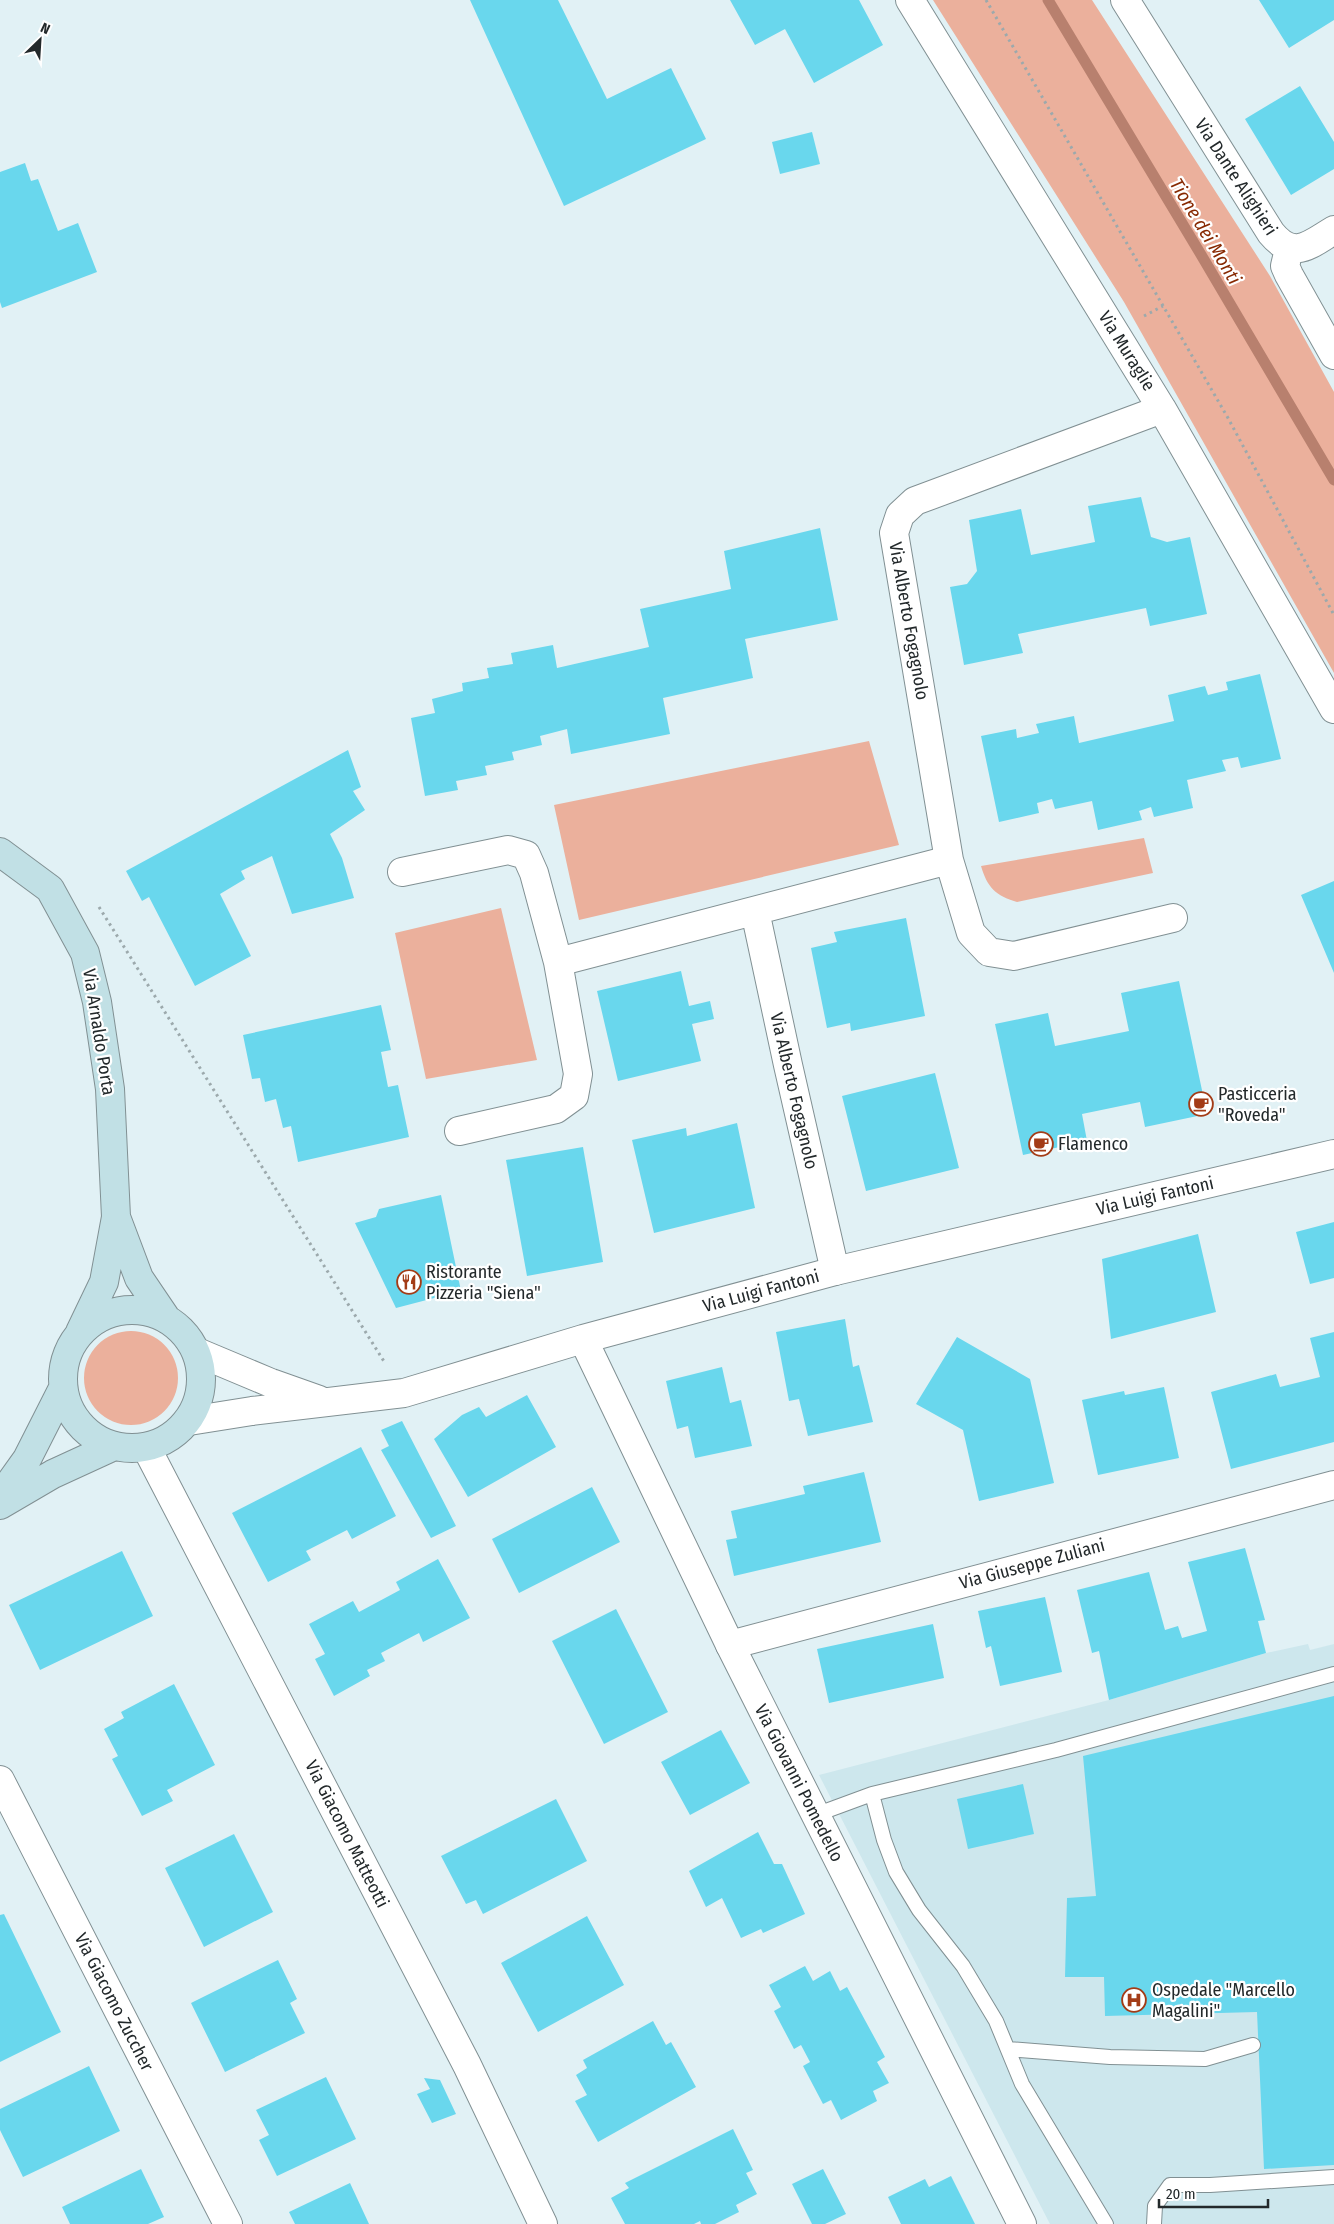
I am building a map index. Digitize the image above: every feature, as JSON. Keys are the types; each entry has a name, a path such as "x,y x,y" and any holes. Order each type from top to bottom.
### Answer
{"main road":[{"name":"Via Arnaldo Porta","path":"0,852 50,889 85,953 97,1002 110,1089 116,1217 104,1282 80,1332"},
{"name":"Via Arnaldo Porta","path":"116,1217 139,1278 166,1318"},
{"path":"121,1310 144,1310 166,1318 184,1332 197,1352 202,1376 199,1400 189,1421 170,1438 146,1447 130,1449 114,1446 95,1438 80,1425 68,1408 63,1388 63,1368 69,1348 80,1332 99,1318 121,1310"},
{"path":"0,1497 26,1459 46,1424 63,1388"},
{"path":"0,1505 53,1474 114,1446"}],"street":[{"name":"Via Muraglie","path":"910,0 1162,409 1334,709"},
{"name":"Via Dante Alighieri","path":"1124,0 1271,233 1279,243 1289,249 1285,266 1334,355"},
{"path":"1289,249 1302,249 1334,230"},
{"name":"Via Alberto Fogagnolo","path":"1162,409 915,501 900,515 894,533 949,860 971,934 988,952 1014,956 1173,918"},
{"path":"402,872 508,850 526,855 534,873 558,962 578,1074 574,1096 556,1110 460,1131"},
{"path":"558,962 949,860"},
{"name":"Via Alberto Fogagnolo","path":"755,911 835,1271"},
{"name":"Via Luigi Fantoni","path":"197,1352 271,1383 325,1402 404,1393 583,1339 835,1271 1334,1154"},
{"name":"Via Giovanni Pomedello","path":"583,1339 730,1645 1022,2224"},
{"path":"189,1421 252,1410 325,1402"},
{"name":"Via Giacomo Matteotti","path":"146,1447 467,2065 544,2224"},
{"name":"Via Giuseppe Zuliani","path":"730,1645 1334,1485"},
{"name":"Via Giacomo Zuccher","path":"0,1780 228,2224"}],"lane":[{"path":"815,1815 872,1794 1056,1750 1334,1674"},
{"path":"872,1794 884,1840 896,1872 919,1910 963,1966 996,2021 1022,2084 1106,2224"},
{"path":"1008,2049 1110,2057 1205,2058 1253,2045"},
{"path":"1154,2224 1155,2206 1170,2185 1210,2185 1334,2177"}],"path":[{"path":"986,0 1228,418 1334,615"},
{"path":"98,905 404,1393"}],"shaded area":[{"path":"933,0 1092,0 1270,276 1334,392 1334,673 1124,302"},
{"path":"869,741 899,845 579,920 554,805"},
{"path":"1144,838 1153,873 1017,902 1003,897 993,890 986,880 981,866"},
{"path":"501,908 537,1060 426,1079 395,933"},
{"path":"131,1331 149,1335 164,1345 174,1360 178,1378 174,1396 164,1411 149,1421 131,1425 113,1421 98,1411 88,1396 84,1378 88,1360 98,1345 113,1335"},
{"name":"Ospedale \"Marcello Magalini\"","path":"1308,1644 1310,1650 1334,1644 1334,2224 1050,2224 819,1775 1109,1700 1266,1653"}],"building":[{"path":"470,0 558,0 607,99 671,68 706,139 564,206"},
{"path":"730,0 859,0 883,45 814,83 785,29 755,45"},
{"path":"1259,0 1334,0 1334,20 1289,48"},
{"path":"1300,86 1334,142 1334,169 1291,195 1245,119"},
{"path":"812,132 820,164 780,174 772,142"},
{"path":"25,163 31,181 38,179 58,231 78,223 97,272 2,308 0,302 0,172"},
{"path":"1141,497 1151,537 1167,542 1190,537 1207,614 1150,626 1146,608 1018,634 1023,653 964,665 950,587 967,584 977,571 969,520 1021,509 1031,555 1095,542 1088,506"},
{"path":"820,528 838,620 745,639 753,678 663,698 670,734 571,754 567,729 540,736 542,745 512,752 514,760 485,766 487,775 456,781 458,790 425,796 411,718 435,713 432,699 463,691 462,683 489,678 487,668 513,664 511,653 553,645 557,668 649,647 640,609 731,589 724,551"},
{"path":"1260,674 1281,759 1241,768 1238,757 1222,760 1226,771 1187,780 1193,808 1154,817 1151,807 1139,811 1142,820 1098,830 1092,801 1055,809 1052,799 1037,803 1039,813 999,822 981,736 1016,729 1017,738 1039,733 1036,724 1074,716 1079,743 1174,721 1168,695 1205,686 1208,695 1228,690 1226,682"},
{"path":"348,750 361,787 353,791 365,810 330,834 342,858 354,898 292,914 272,856 241,871 245,879 220,894 251,956 195,986 149,897 142,901 126,871"},
{"path":"1334,881 1334,973 1301,895"},
{"path":"906,918 925,1016 851,1031 850,1023 827,1028 811,948 837,942 834,932"},
{"path":"681,971 689,1006 710,1001 714,1019 692,1024 701,1061 618,1081 597,991"},
{"path":"1179,981 1207,1114 1145,1127 1140,1102 1082,1114 1087,1141 1023,1155 995,1024 1048,1013 1055,1046 1129,1031 1121,993"},
{"path":"381,1005 391,1050 381,1052 388,1087 398,1085 409,1137 298,1162 291,1126 283,1128 276,1099 265,1102 260,1078 252,1079 243,1035"},
{"path":"935,1073 959,1168 866,1191 842,1096"},
{"path":"737,1123 755,1208 654,1233 632,1140 686,1128 687,1136"},
{"path":"583,1147 603,1262 527,1276 506,1160"},
{"path":"441,1195 461,1291 396,1308 355,1223 376,1217 379,1209"},
{"path":"1334,1222 1334,1278 1310,1284 1296,1232"},
{"path":"1198,1234 1216,1312 1111,1339 1102,1259"},
{"path":"845,1319 853,1367 859,1365 873,1422 808,1436 799,1399 789,1401 776,1332"},
{"path":"1334,1332 1334,1442 1231,1469 1211,1392 1276,1374 1280,1387 1320,1377 1310,1338"},
{"path":"957,1337 1030,1379 1054,1483 979,1501 963,1430 916,1404"},
{"path":"722,1367 730,1403 741,1400 752,1446 695,1458 688,1426 677,1429 666,1381"},
{"path":"1164,1387 1179,1458 1098,1475 1082,1400 1124,1391 1125,1395"},
{"path":"527,1395 556,1447 468,1497 434,1439 462,1415 479,1407 486,1417"},
{"path":"402,1421 456,1526 431,1538 381,1450 389,1446 381,1430"},
{"path":"361,1447 396,1516 352,1539 347,1530 306,1551 311,1560 268,1582 232,1513"},
{"path":"864,1472 881,1542 734,1576 726,1540 737,1538 731,1511 805,1494 803,1486"},
{"path":"592,1487 620,1542 519,1593 492,1539"},
{"path":"1245,1548 1265,1620 1258,1621 1266,1653 1109,1700 1099,1651 1092,1653 1077,1590 1149,1572 1165,1630 1178,1626 1182,1638 1207,1631 1188,1562"},
{"path":"122,1551 153,1616 40,1670 9,1605"},
{"path":"438,1559 470,1618 423,1642 419,1633 381,1653 385,1661 367,1670 370,1676 334,1696 315,1659 325,1654 309,1624 353,1601 359,1612 400,1590 396,1582"},
{"path":"1045,1597 1062,1672 1000,1686 991,1646 986,1648 978,1611"},
{"path":"616,1609 668,1712 604,1744 552,1641"},
{"path":"933,1624 944,1678 829,1703 817,1649"},
{"path":"174,1684 215,1765 167,1790 173,1801 142,1816 112,1759 118,1756 104,1729 124,1718 121,1712"},
{"path":"1334,1696 1334,2165 1264,2169 1257,2012 1105,2016 1104,1977 1065,1977 1067,1898 1096,1896 1083,1756"},
{"path":"721,1730 750,1783 690,1815 661,1762"},
{"path":"1023,1784 1034,1834 968,1849 957,1799"},
{"path":"556,1799 587,1861 483,1914 476,1900 466,1904 441,1856"},
{"path":"758,1832 774,1864 782,1864 805,1914 763,1933 761,1929 741,1938 722,1898 706,1907 689,1871"},
{"path":"234,1834 273,1912 204,1947 165,1868"},
{"path":"4,1914 61,2032 0,2062 0,1915"},
{"path":"587,1916 624,1985 538,2032 501,1963"},
{"path":"278,1960 297,1999 290,2003 305,2033 225,2072 191,2003"},
{"path":"805,1966 813,1981 830,1971 840,1991 847,1987 885,2057 877,2062 889,2083 873,2091 877,2101 841,2120 831,2100 823,2104 803,2066 810,2062 801,2045 794,2049 774,2011 781,2007 769,1985"},
{"path":"653,2021 666,2045 671,2042 696,2087 598,2142 575,2101 587,2095 576,2075 587,2068 583,2060"},
{"path":"89,2066 120,2131 23,2177 0,2130 0,2109"},
{"path":"326,2077 356,2139 277,2176 259,2140 269,2135 256,2110"},
{"path":"424,2078 440,2080 456,2114 432,2123 417,2094 430,2089"},
{"path":"733,2129 753,2170 746,2173 757,2194 736,2205 739,2212 715,2224 701,2224 700,2221 694,2224 625,2224 611,2198 629,2188 625,2183"},
{"path":"141,2169 164,2217 148,2224 70,2224 62,2207"},
{"path":"823,2169 846,2214 825,2224 812,2224 792,2184"},
{"path":"951,2176 975,2224 901,2224 888,2197 925,2179 929,2187"},
{"path":"350,2183 369,2224 295,2224 289,2212"}],"waterway":[{"name":"Tione dei Monti","path":"1048,0 1334,480"}],"place":[{"name":"Pasticceria \"Roveda\"","path":"1201,1104"},
{"name":"Flamenco","path":"1041,1144"},
{"name":"Ristorante Pizzeria \"Siena\"","path":"409,1282"},
{"name":"Ospedale \"Marcello Magalini\"","path":"1134,2000"}]}
